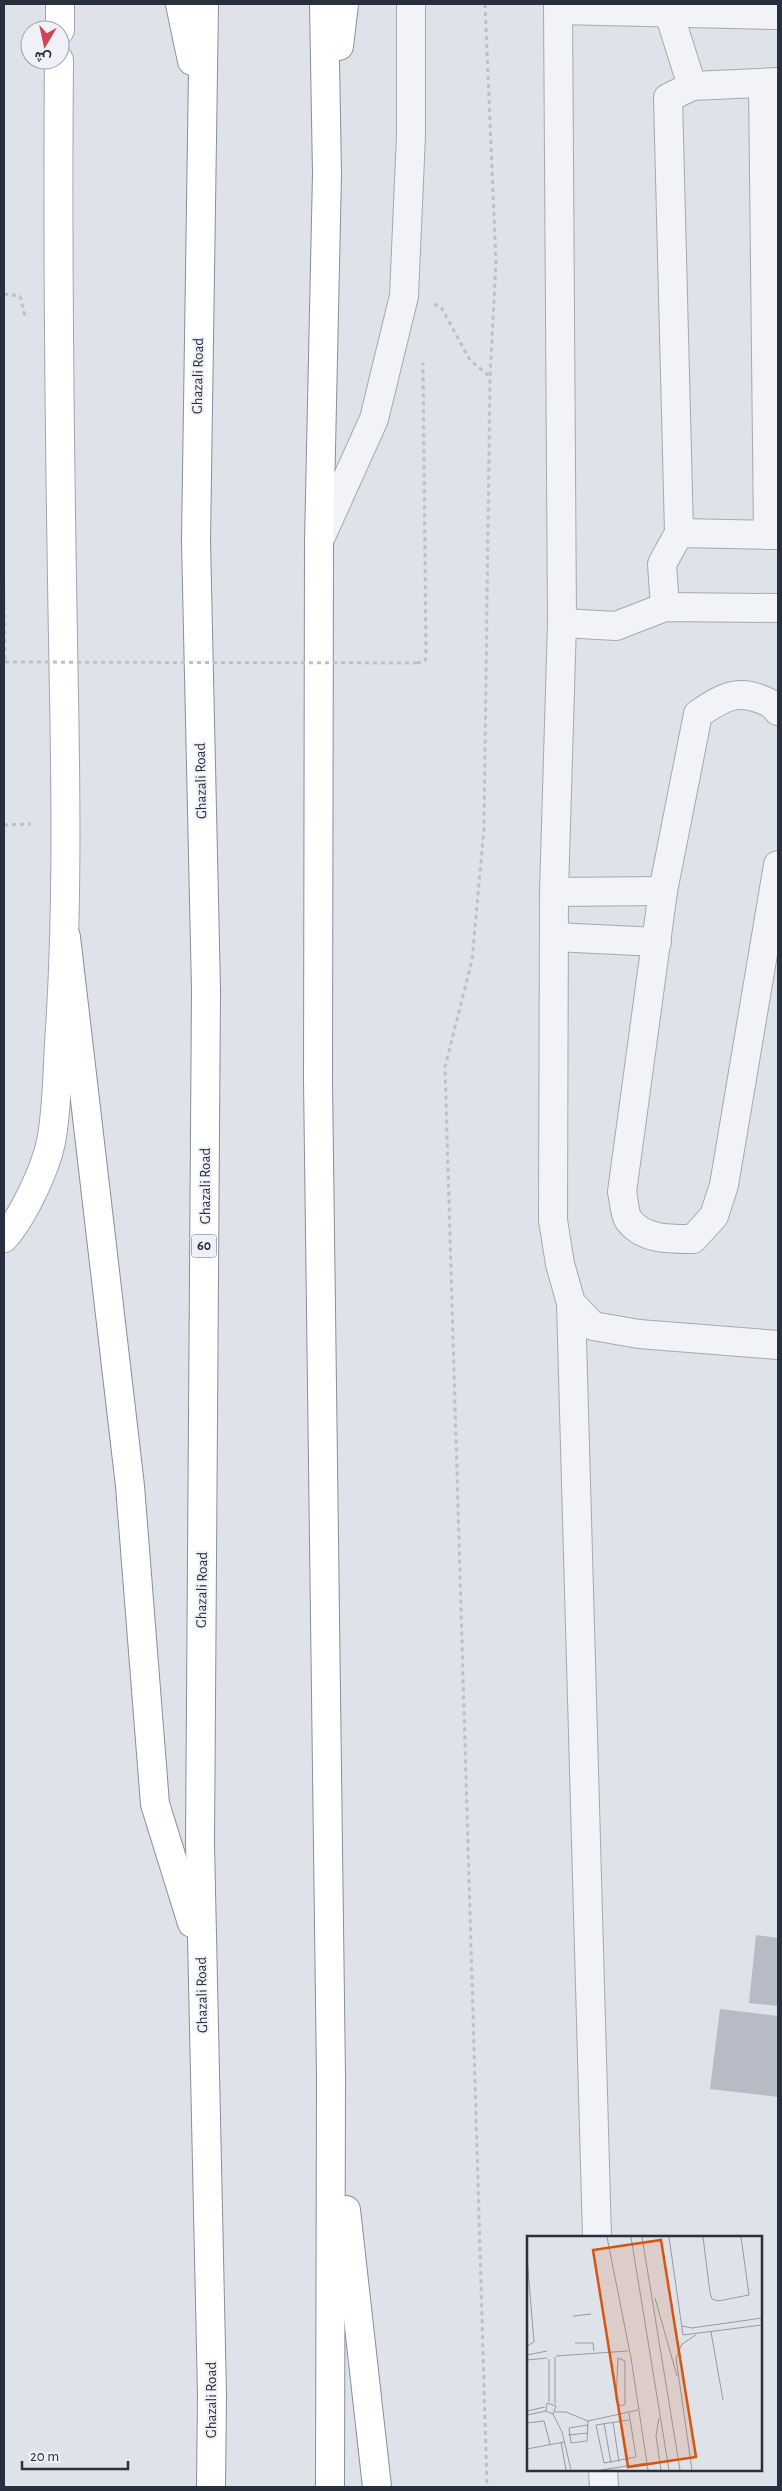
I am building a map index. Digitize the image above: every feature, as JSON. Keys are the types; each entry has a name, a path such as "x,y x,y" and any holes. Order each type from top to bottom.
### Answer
{"main road":[{"path":"60,4 60,20"},
{"path":"180,4 202,107"},
{"name":"Ghazali Road","path":"204,4 196,541 206,990 200,1844 212,2394 211,2487"},
{"path":"324,4 327,174 319,541 318,1080 331,2078 330,2487"},
{"path":"327,174 344,4"},
{"path":"4,1238 10,1232 35,1187 50,1144 57,1087 66,937 67,832 57,299 59,70"},
{"path":"66,937 130,1486 155,1804 201,1952"},
{"path":"331,2078 377,2487"},
{"path":"200,2487 212,2394"}],"lane":[{"path":"319,541 374,419 404,296 411,135 411,4"},
{"path":"597,2236 571,1303 560,1264 553,1220 554,892 562,623 558,7 669,13 778,15"},
{"path":"669,13 692,86"},
{"path":"665,607 662,564 679,533 668,98 692,86 770,82 773,535 679,533"},
{"path":"562,623 616,626 665,607 778,608"},
{"path":"778,711 774,705 749,694 723,697 698,714 663,891 622,1192 627,1218 644,1232 666,1239 693,1239 714,1216 724,1185 778,864"},
{"path":"554,892 663,891"},
{"path":"555,936 657,942"},
{"path":"571,1303 593,1326 639,1334 778,1345"},
{"path":"603,2471 604,2487"}],"path":[{"path":"485,4 496,262 490,377 484,829 472,960 445,1067 487,2487"},
{"path":"4,294 20,296"},
{"path":"404,296 441,307 470,360 490,377"},
{"path":"4,583 5,662 417,663 425,661 423,359"},
{"path":"4,825 31,824"}],"building":[{"path":"756,1935 778,1938 778,2006 749,2003"},
{"path":"720,2009 778,2016 778,2097 710,2089"}]}
